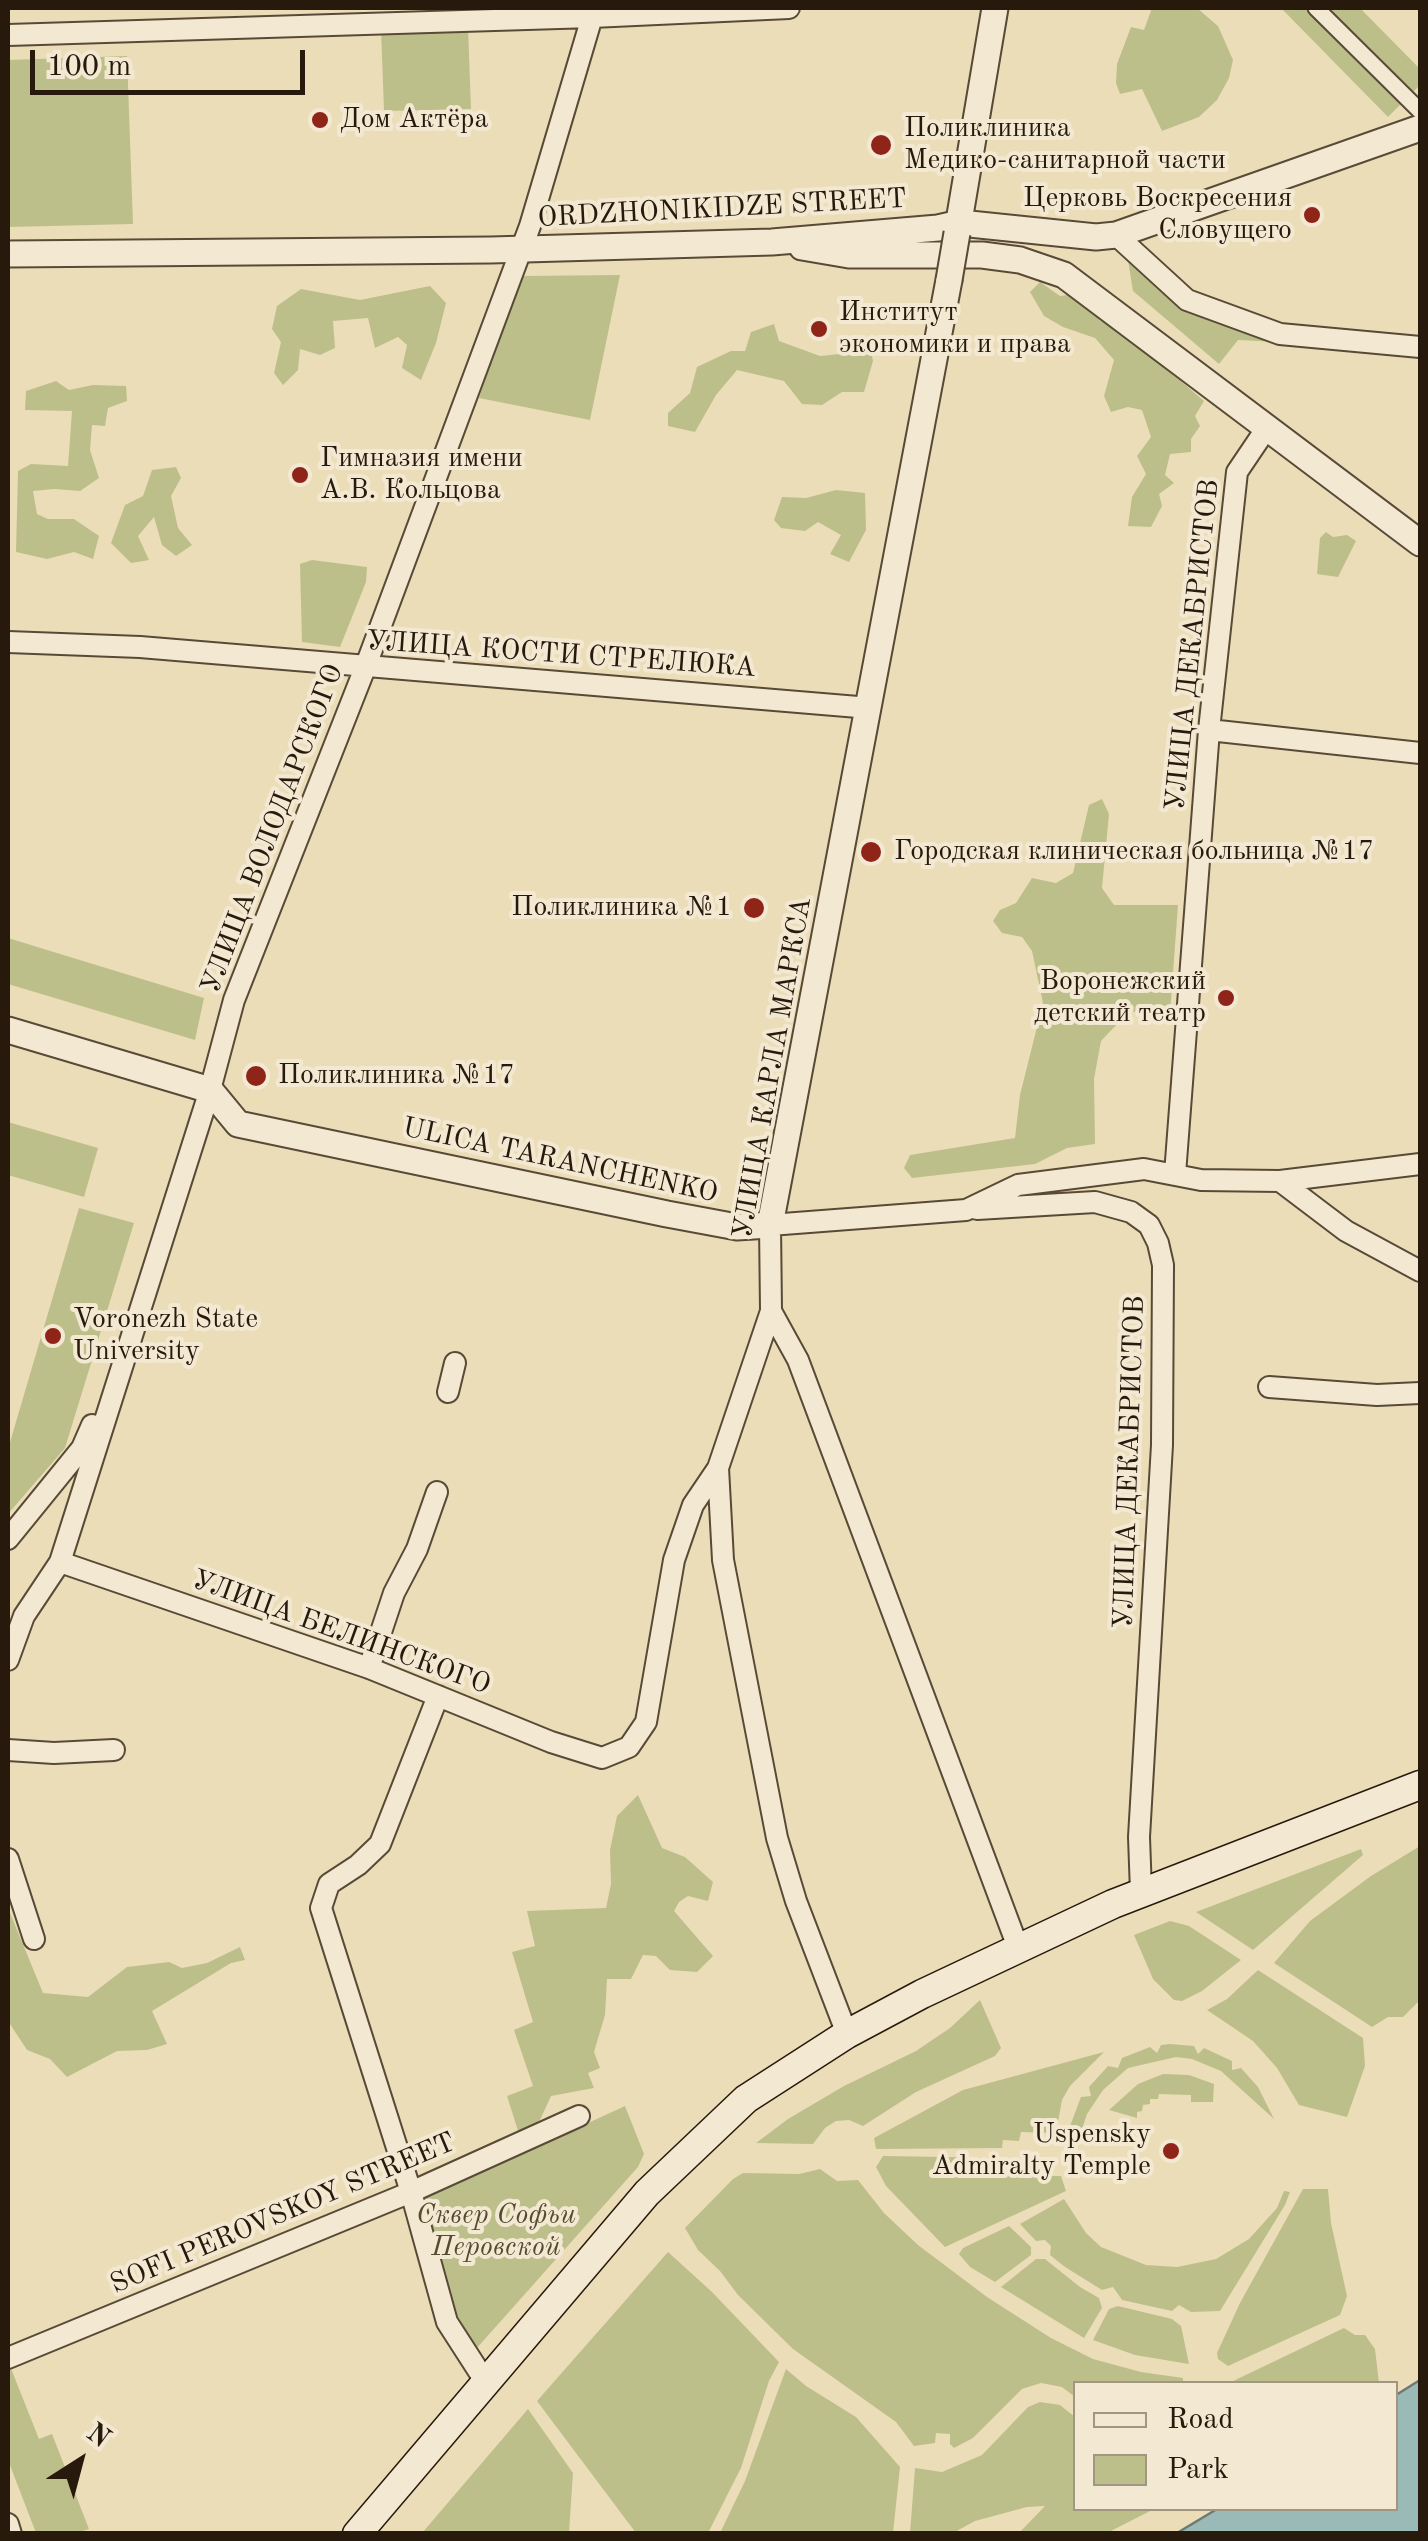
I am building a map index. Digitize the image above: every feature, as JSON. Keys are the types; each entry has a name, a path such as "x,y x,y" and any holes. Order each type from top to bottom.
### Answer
{"main road":[{"path":"357,2534 647,2193 746,2099 848,2034 922,1994 1142,1892 1420,1785"}],"street":[{"path":"8,35 789,8"},
{"path":"959,228 995,8"},
{"path":"1316,8 1420,111"},
{"name":"УЛИЦА ВОЛОДАРСКОГО","path":"8,1660 24,1616 60,1562 210,1090 234,1000 365,668 530,226 592,17"},
{"name":"ORDZHONIKIDZE STREET","path":"8,254 772,242 938,228 1096,237 1116,235 1420,128"},
{"name":"УЛИЦА КАРЛА МАРКСА","path":"959,228 770,1225 771,1311 798,1360 1019,1950"},
{"path":"1116,235 1187,300 1280,334 1420,347"},
{"path":"772,242 849,254 1020,260 1064,276 1420,543"},
{"name":"УЛИЦА ДЕКАБРИСТОВ","path":"1175,1174 1209,730 1236,472 1266,430"},
{"name":"УЛИЦА КОСТИ СТРЕЛЮКА","path":"8,642 140,648 870,708"},
{"path":"1209,730 1420,753"},
{"name":"ULICA TARANCHENKO","path":"8,1030 210,1090 238,1124 737,1228 966,1210 1018,1185 1144,1170 1201,1180 1280,1181 1420,1164"},
{"path":"1280,1181 1346,1231 1420,1271"},
{"name":"УЛИЦА ДЕКАБРИСТОВ","path":"966,1210 1095,1202 1132,1212 1148,1225 1158,1243 1163,1265 1162,1445 1139,1838 1142,1892"},
{"path":"771,1311 718,1468 723,1560 777,1838 796,1901 848,2034"},
{"path":"448,1392 455,1362"},
{"path":"1269,1387 1376,1395 1420,1393"},
{"path":"8,1540 82,1448 90,1427 112,1402"},
{"name":"УЛИЦА БЕЛИНСКОГО","path":"60,1562 369,1668 551,1742 602,1758 629,1747 646,1722 674,1560 694,1505 718,1468"},
{"path":"369,1668 394,1593 417,1548 437,1492"},
{"path":"438,1696 380,1844 329,1884 321,1908 411,2192 446,2322 485,2381"},
{"path":"8,1750 114,1750"},
{"path":"8,1859 34,1939"},
{"name":"SOFI PEROVSKOY STREET","path":"8,2358 411,2192 579,2116"},
{"path":"8,2524 12,2534"}],"green space":[{"path":"1152,8 1197,8 1218,26 1233,60 1217,100 1199,117 1162,131 1142,89 1120,94 1116,83 1117,64 1131,27 1144,30"},
{"path":"1281,8 1360,8 1420,69 1420,85 1388,117"},
{"path":"468,26 471,109 384,111 381,29"},
{"path":"127,56 133,224 8,227 8,60"},
{"path":"1127,254 1278,342 1238,340 1219,364 1133,291"},
{"path":"620,275 590,420 479,398 491,362 490,348 499,337 521,276"},
{"path":"1040,282 1060,296 1074,294 1091,305 1099,320 1122,331 1204,401 1195,416 1200,426 1191,439 1191,452 1170,454 1165,475 1174,483 1159,494 1162,506 1151,527 1128,526 1132,497 1146,474 1137,456 1151,437 1142,410 1128,407 1111,412 1104,396 1114,360 1095,338 1044,316 1030,292"},
{"path":"430,286 446,303 421,380 402,368 407,345 398,337 375,348 368,318 333,321 335,348 320,355 300,349 298,370 283,385 274,373 281,342 272,329 277,306 301,289 360,300"},
{"path":"774,324 779,341 820,356 871,351 873,361 864,392 842,392 822,405 802,404 784,381 737,370 716,395 695,432 668,426 668,413 690,393 697,367 731,351 745,351 751,332"},
{"path":"56,381 69,390 93,385 126,386 127,401 108,408 105,426 92,425 90,450 99,478 80,491 33,491 37,514 48,519 74,519 99,536 93,559 74,552 47,559 16,552 18,471 31,464 68,466 72,411 25,410 26,391"},
{"path":"176,467 181,478 171,496 178,528 192,545 176,556 162,545 154,517 138,536 149,560 131,563 111,543 125,505 143,496 152,470"},
{"path":"836,490 865,493 866,530 849,562 830,554 841,535 818,522 805,531 781,528 774,520 782,497 806,498"},
{"path":"1326,532 1333,537 1347,535 1356,541 1338,577 1317,574 1320,538"},
{"path":"312,560 367,567 366,582 340,647 302,642 300,564"},
{"path":"1102,799 1109,814 1102,888 1114,905 1178,905 1170,1014 1124,1011 1101,1041 1094,1079 1095,1144 1067,1148 1035,1164 912,1178 904,1168 910,1155 1015,1138 1020,1095 1043,1003 1032,951 1022,937 1002,933 993,921 1000,910 1016,903 1032,878 1056,883 1073,873 1089,805"},
{"path":"8,938 204,998 195,1040 8,984"},
{"path":"8,1122 98,1148 84,1197 8,1175"},
{"path":"79,1208 134,1223 65,1448 8,1514 8,1449"},
{"path":"638,1795 662,1848 685,1857 713,1882 708,1901 688,1896 674,1911 713,1956 697,1972 670,1970 656,1956 643,1955 631,1979 607,1979 605,2015 594,2052 600,2068 588,2073 594,2088 551,2096 540,2120 519,2134 507,2096 533,2086 514,2030 533,2022 512,1952 535,1946 527,1911 606,1908 617,1816"},
{"path":"1420,1846 1420,2000 1403,2017 1388,2017 1372,2027 1274,1963 1310,1921"},
{"path":"1361,1849 1363,1855 1253,1950 1196,1912"},
{"path":"8,1908 43,1993 88,1997 127,1967 169,1962 182,1968 207,1963 240,1947 245,1960 231,1963 152,2011 167,2044 147,2050 117,2051 67,2077 50,2059 27,2050 8,2021"},
{"path":"1170,1921 1189,1926 1241,1960 1202,1991 1182,2001 1174,2000 1153,1979 1134,1935"},
{"path":"1258,1970 1363,2038 1365,2066 1347,2117 1299,2105 1277,2068 1253,2041 1207,2010 1227,1999"},
{"path":"980,2000 1001,2048 995,2056 916,2092 863,2126 849,2120 836,2121 813,2144 756,2143 844,2086 916,2051 950,2028"},
{"path":"1161,2045 1194,2046 1198,2054 1204,2048 1232,2061 1232,2070 1241,2068 1258,2087 1274,2119 1221,2071 1176,2057 1128,2068 1103,2090 1082,2129 1070,2126 1081,2097 1091,2096 1089,2087 1108,2066 1118,2068 1122,2058 1150,2047 1157,2053"},
{"path":"1104,2052 1070,2086 1062,2100 1056,2133 1021,2132 1019,2141 1003,2140 1002,2148 876,2149 874,2138 963,2090"},
{"path":"1163,2074 1189,2075 1214,2084 1213,2102 1191,2102 1191,2095 1159,2094 1158,2099 1143,2105 1137,2118 1109,2110 1138,2084"},
{"name":"Сквер Софьи Перовской","path":"625,2106 644,2154 638,2167 476,2349 451,2304 425,2198"},
{"path":"883,2156 1009,2158 1010,2167 1022,2166 1023,2176 1061,2176 1066,2191 945,2247 886,2186 876,2167"},
{"path":"820,2169 837,2181 858,2180 884,2213 918,2245 987,2297 1051,2338 1093,2359 1183,2381 1073,2381 1073,2395 1062,2387 1041,2383 1022,2389 973,2438 954,2448 950,2434 936,2433 935,2443 914,2446 896,2422 793,2349 738,2295 698,2250 685,2228 743,2173 799,2174"},
{"path":"1303,2189 1328,2189 1347,2296 1340,2315 1228,2366 1218,2359 1217,2353"},
{"path":"1284,2191 1290,2192 1285,2205 1220,2311 1191,2312 1179,2305 1172,2311 1122,2300 1113,2287 1102,2290 1065,2267 1050,2255 1051,2246 1045,2240 1036,2241 1020,2224 1064,2199 1086,2233 1101,2247 1146,2265 1177,2267 1216,2259 1249,2239 1277,2208"},
{"path":"1009,2226 1031,2247 1031,2255 995,2282 970,2267 959,2254 963,2248"},
{"path":"668,2252 779,2362 769,2381 741,2468 708,2533 636,2533 537,2401"},
{"path":"1036,2259 1045,2259 1099,2298 1102,2308 1084,2338 1001,2287"},
{"path":"1118,2306 1172,2319 1181,2326 1189,2364 1135,2355 1093,2340 1109,2309"},
{"path":"1344,2328 1355,2335 1365,2335 1375,2349 1379,2381 1233,2381"},
{"path":"10,2366 39,2439 52,2434 89,2529 77,2533 36,2533 8,2460"},
{"path":"786,2369 856,2417 900,2467 893,2533 720,2533 745,2481"},
{"path":"1040,2402 1060,2405 1073,2415 1073,2511 1150,2511 1107,2533 1019,2533 1045,2506 975,2521 953,2533 910,2533 915,2468 942,2472 982,2455 1028,2407"},
{"path":"528,2409 573,2473 569,2533 422,2533"}],"water":[{"path":"1420,2380 1420,2533 1177,2533 1214,2511 1398,2511 1398,2394"}],"place":[{"name":"Дом Актёра","path":"320,120"},
{"name":"Поликлиника Медико-санитарной части","path":"881,145"},
{"name":"Церковь Воскресения Словущего","path":"1312,215"},
{"name":"Институт экономики и права","path":"819,329"},
{"name":"Гимназия имени А.В. Кольцова","path":"300,475"},
{"name":"Городская клиническая больница №17","path":"871,852"},
{"name":"Поликлиника №1","path":"754,908"},
{"name":"Воронежский детский театр","path":"1226,998"},
{"name":"Поликлиника №17","path":"256,1076"},
{"name":"Voronezh State University","path":"53,1336"},
{"name":"Uspensky Admiralty Temple","path":"1171,2151"}]}
